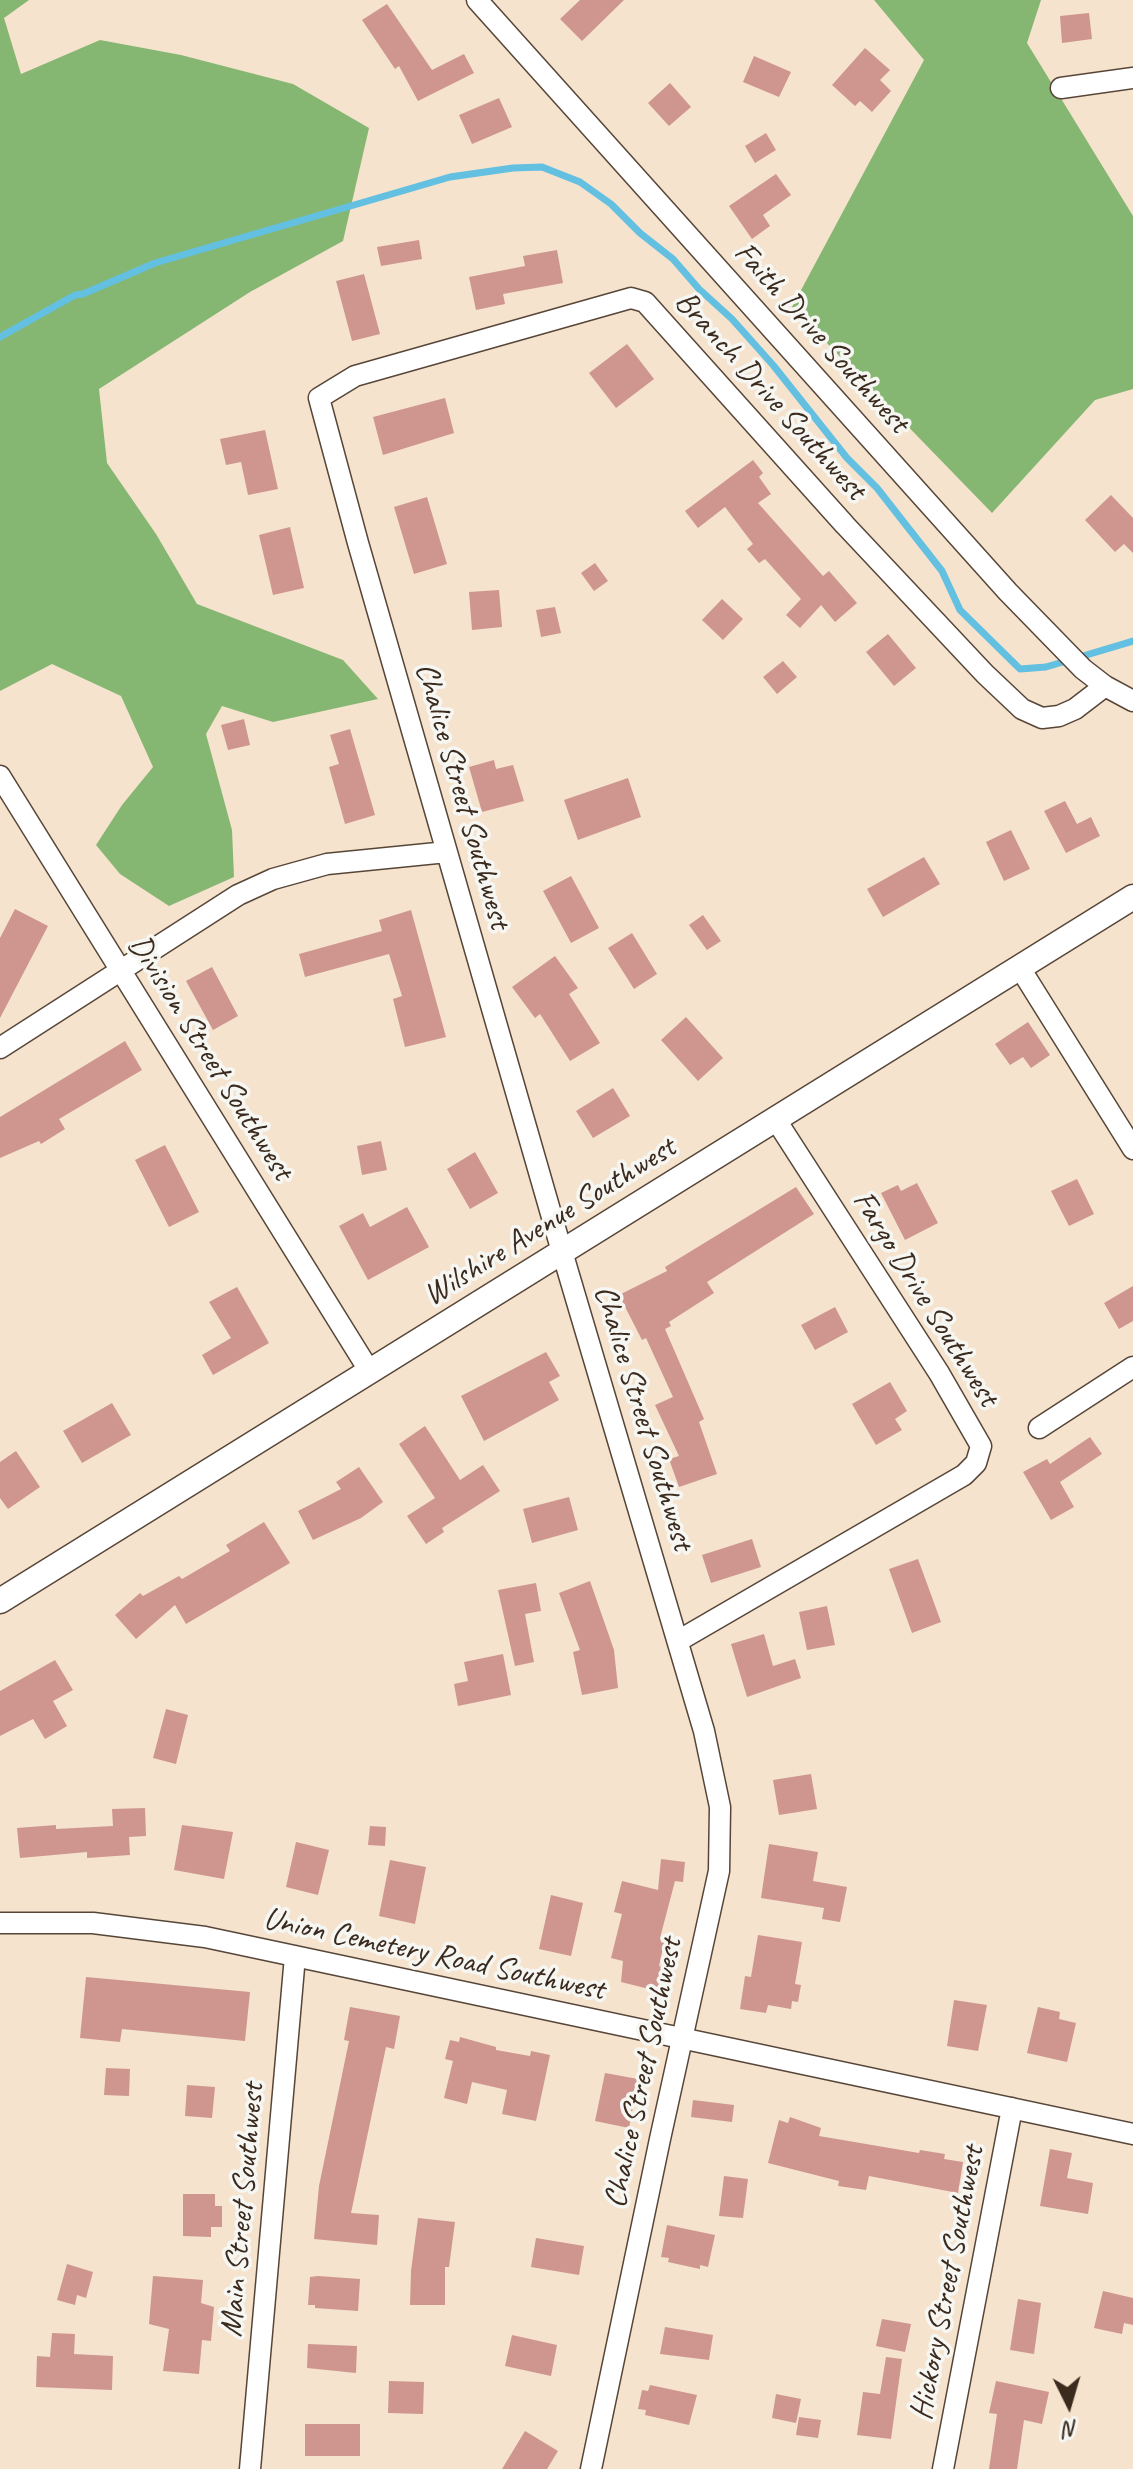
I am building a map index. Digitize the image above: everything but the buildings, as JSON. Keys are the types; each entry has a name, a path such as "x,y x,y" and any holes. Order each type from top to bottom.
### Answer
{"street":[{"name":"Faith Drive Southwest","path":"477,0 987,569 1083,669 1105,686 1133,701"},
{"path":"1061,88 1133,78"},
{"name":"Branch Drive Southwest","path":"319,398 355,376 631,298 645,302 845,525 985,674 1022,709 1042,718 1059,716 1075,709 1105,686"},
{"name":"Chalice Street Southwest","path":"319,398 562,1252 704,1731 720,1807 719,1871 591,2469"},
{"name":"Division Street Southwest","path":"0,776 370,1372"},
{"path":"0,1048 238,895 273,879 327,864 392,855 447,852"},
{"name":"Wilshire Avenue Southwest","path":"0,1601 1133,897"},
{"path":"1020,968 1133,1149"},
{"name":"Fargo Drive Southwest","path":"678,1641 964,1475 976,1463 981,1446 939,1373 776,1120"},
{"path":"1039,1428 1133,1367"},
{"name":"Union Cemetery Road Southwest","path":"0,1923 93,1923 205,1937 1133,2134"},
{"name":"Main Street Southwest","path":"250,2469 295,1956"},
{"name":"Hickory Street Southwest","path":"943,2469 1012,2108"}],"green space":[{"path":"0,0 29,0 4,18 21,74 100,40 181,55 293,84 369,128 343,241 250,292 99,389 107,463 156,534 197,604 343,660 378,699 273,722 222,706 206,734 232,830 234,877 169,906 120,874 96,845 122,805 153,767 121,696 52,664 0,691"},
{"path":"874,0 1041,0 1027,43 1133,216 1133,389 1095,400 992,513 792,307 924,60"}],"waterway":[{"path":"0,337 75,295 155,263 450,177 542,167 580,182 611,204 640,233 673,259 699,289 732,319 847,458 877,488 942,571 960,610 1020,669 1046,667 1133,641"}]}
